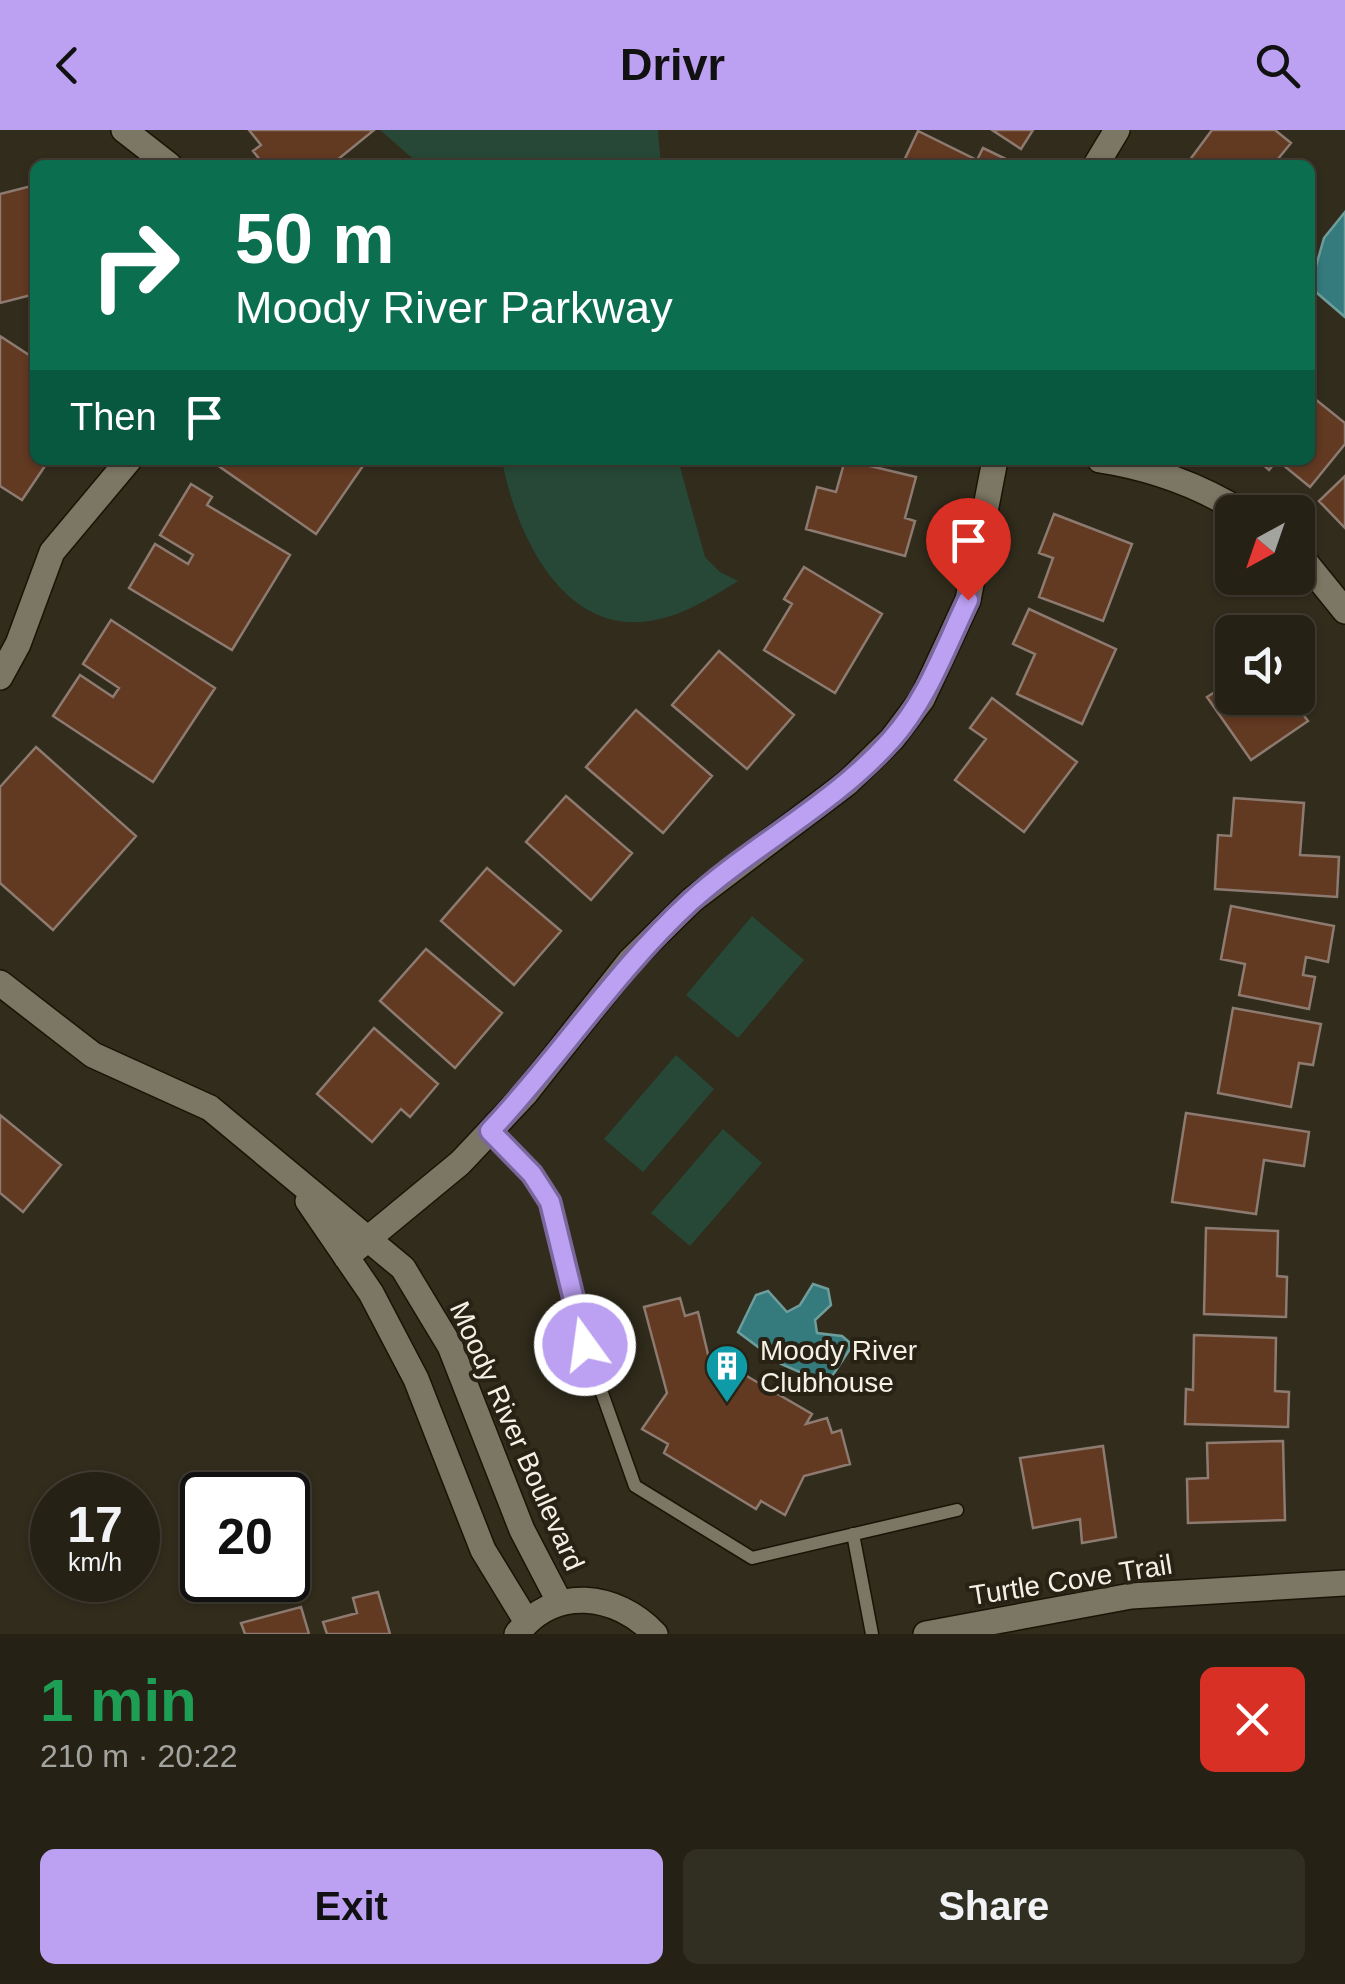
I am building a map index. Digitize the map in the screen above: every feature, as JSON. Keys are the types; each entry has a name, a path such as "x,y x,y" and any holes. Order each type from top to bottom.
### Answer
{"street":[{"path":"124,130 163,160"},
{"path":"1099,160 1117,130"},
{"path":"0,676 18,644 52,552 125,465"},
{"path":"346,1257 460,1164 525,1094 630,961 692,900 848,783 892,739 922,698 968,600 994,465"},
{"path":"1131,465 1150,468 1215,499"},
{"path":"1315,575 1345,611"},
{"name":"Moody River Boulevard","path":"2,990 94,1055 210,1108 402,1268 450,1346 522,1530 560,1602"},
{"name":"Moody River Boulevard","path":"288,1172 371,1294 416,1380 483,1550 522,1628 560,1602 604,1601 632,1612 654,1634"},
{"name":"Turtle Cove Trail","path":"926,1634 1131,1596 1345,1583"}],"lane":[{"path":"490,1131 532,1174 550,1202 585,1345 635,1486 752,1558 957,1510"},
{"path":"853,1534 872,1634"}],"green space":[{"path":"380,130 658,130 661,160 414,160"},
{"path":"503,465 679,465 705,557 720,572 738,581 688,609 655,620 623,622 594,613 570,597 549,574 518,518"},
{"path":"752,916 804,960 738,1038 686,995"},
{"path":"676,1055 714,1089 643,1172 604,1139"},
{"path":"723,1129 762,1163 690,1246 651,1213"}],"water":[{"path":"1345,212 1345,317 1315,291 1315,270 1324,238"},
{"path":"813,1284 828,1289 831,1305 815,1320 817,1333 842,1336 850,1349 827,1384 781,1364 738,1332 756,1295 768,1291 787,1312 800,1305"}],"building":[{"path":"249,130 374,130 337,160 260,160 253,151 261,145"},
{"path":"992,130 1033,130 1021,149"},
{"path":"1212,130 1275,130 1291,143 1277,160 1190,160"},
{"path":"918,131 977,160 904,160"},
{"path":"983,148 1008,160 977,160"},
{"path":"30,186 30,295 0,303 0,194"},
{"path":"0,336 30,356 30,465 46,465 22,500 0,486"},
{"path":"1315,399 1345,423 1345,444 1310,487 1283,465 1315,465"},
{"path":"217,465 364,465 316,534"},
{"path":"844,465 866,465 916,477 905,518 915,521 905,556 806,529 817,487 836,492"},
{"path":"1345,476 1345,528 1319,501"},
{"path":"191,484 212,497 207,505 290,555 232,650 129,588 155,544 188,564 193,555 160,535"},
{"path":"1054,514 1132,544 1103,621 1039,597 1053,558 1039,553"},
{"path":"804,567 882,614 835,693 764,650 792,604 784,599"},
{"path":"1029,609 1116,649 1082,724 1017,694 1035,654 1013,644"},
{"path":"111,620 215,688 153,782 53,716 80,675 113,697 119,688 83,664"},
{"path":"719,651 794,715 747,769 672,705"},
{"path":"1215,692 1215,708 1207,697"},
{"path":"992,698 1077,762 1024,832 955,780 986,739 970,728"},
{"path":"636,710 712,776 663,833 586,767"},
{"path":"1220,715 1303,715 1308,721 1251,760"},
{"path":"36,747 136,836 53,930 0,883 0,787"},
{"path":"566,796 632,853 591,900 526,842"},
{"path":"1234,798 1304,803 1300,855 1339,857 1337,897 1215,889 1218,835 1231,836"},
{"path":"487,868 561,931 514,985 441,921"},
{"path":"1231,906 1334,926 1328,962 1306,957 1303,975 1315,977 1309,1009 1239,995 1245,964 1221,959"},
{"path":"426,949 502,1013 455,1068 380,1001"},
{"path":"1233,1008 1321,1024 1313,1065 1299,1063 1291,1107 1218,1093"},
{"path":"374,1028 438,1084 410,1117 401,1109 372,1142 317,1094"},
{"path":"1186,1113 1309,1132 1304,1166 1264,1160 1256,1214 1172,1202"},
{"path":"0,1115 61,1165 23,1212 0,1193"},
{"path":"1206,1228 1278,1231 1277,1276 1287,1277 1286,1317 1204,1314"},
{"name":"Moody River Clubhouse","path":"680,1298 685,1316 698,1312 711,1367 714,1357 812,1414 806,1424 827,1418 832,1433 841,1430 850,1464 804,1476 785,1515 761,1501 756,1509 664,1453 668,1444 642,1429 667,1393 644,1307"},
{"path":"1194,1335 1276,1338 1275,1391 1289,1392 1288,1427 1185,1424 1186,1389 1193,1390"},
{"path":"1283,1441 1285,1520 1188,1523 1187,1479 1208,1478 1207,1443"},
{"path":"1103,1446 1116,1537 1082,1543 1080,1519 1033,1528 1020,1458"},
{"path":"378,1592 390,1634 327,1634 323,1622 357,1613 353,1598"},
{"path":"301,1607 309,1634 245,1634 241,1623"}],"place":[{"name":"Moody River Clubhouse","path":"727,1404"}],"route":[{"path":"585,1345 550,1202 532,1174 490,1131 525,1094 630,961 692,900 848,783 892,739 922,698 968,600"}]}
